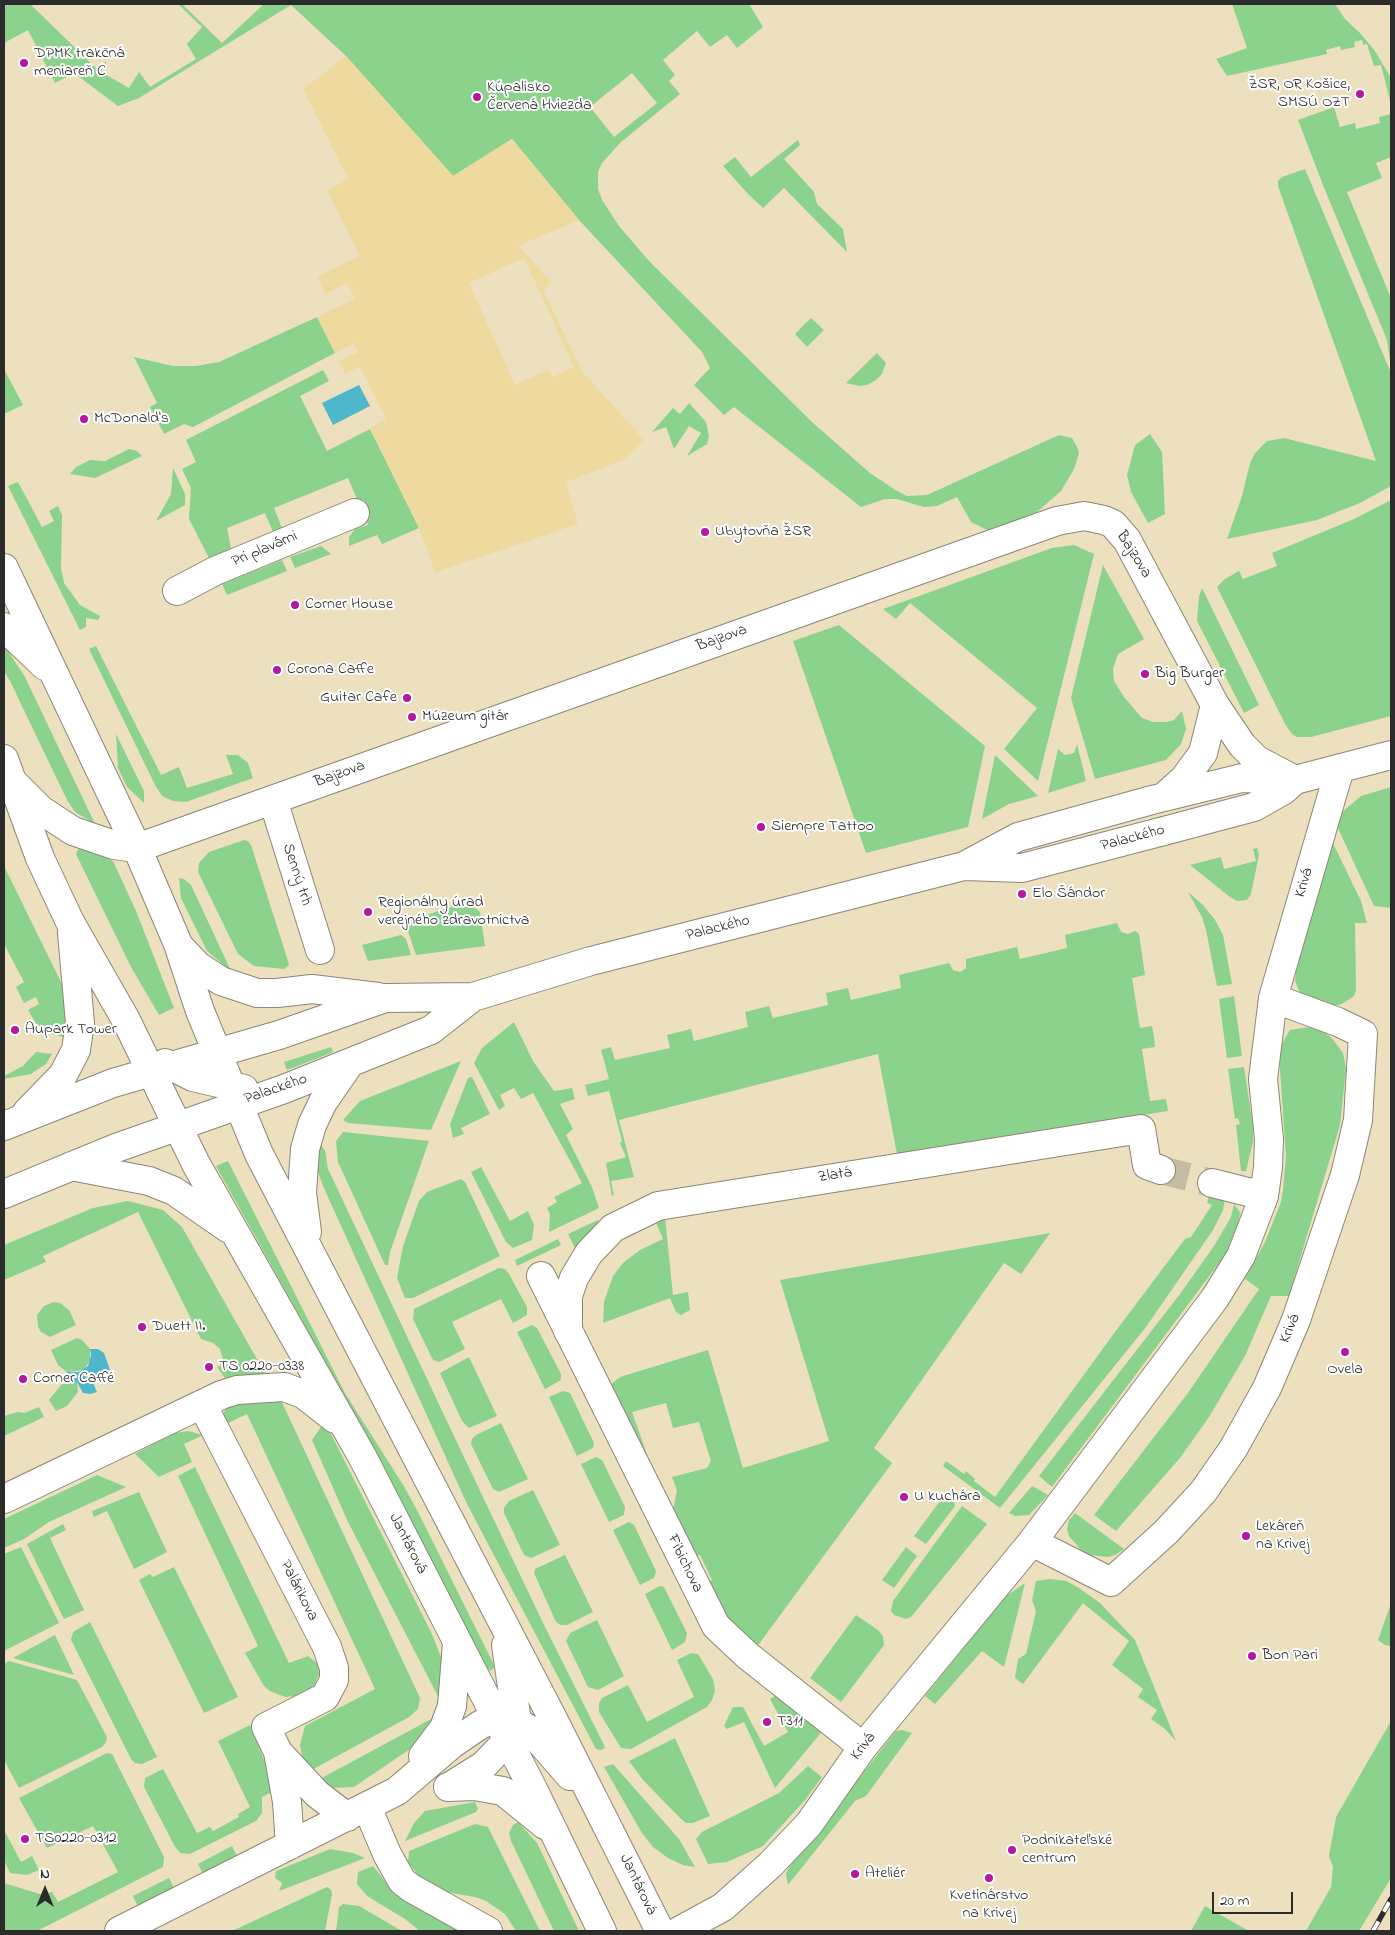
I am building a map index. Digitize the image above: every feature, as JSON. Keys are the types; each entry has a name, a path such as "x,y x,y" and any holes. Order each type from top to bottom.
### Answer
{"street":[{"name":"Pri plavárni","path":"177,591 215,571 355,513"},
{"name":"Bajzova","path":"137,848 906,574 1072,517 1084,516 1113,524 1127,540 1215,705 1242,745 1257,760 1294,780"},
{"path":"4,568 137,848 178,944 200,1011 196,1087 137,1141 4,1194"},
{"path":"4,627 56,677"},
{"path":"1164,797 1184,779 1203,753 1215,705"},
{"name":"Palackého","path":"196,1087 243,1048 384,998 473,997 591,961 964,866 1018,837 1164,797 1242,778 1294,780 1390,754"},
{"name":"Krivá","path":"679,1931 723,1907 770,1865 809,1824 863,1747 1032,1542 1220,1290 1241,1256 1264,1196 1268,1167 1269,1139 1264,1062 1273,998 1340,768"},
{"path":"9,771 41,810 65,827 90,838 114,845 137,848"},
{"path":"9,771 40,858 70,922 134,1036 196,1087"},
{"name":"Palackého","path":"964,866 1022,868 1254,807 1284,790 1294,780"},
{"name":"Senný trh","path":"273,800 320,950"},
{"path":"12,1123 63,1075 76,1050 80,1023 70,922"},
{"path":"178,944 198,966 209,974 221,981 257,993 312,989 384,998"},
{"name":"Palackého","path":"12,1123 113,1083 284,1089 431,1030 473,997"},
{"name":"Krivá","path":"1032,1542 1111,1582 1166,1532 1204,1492 1233,1449 1267,1388 1296,1320 1345,1176 1358,1120 1363,1034 1338,1022 1273,998"},
{"path":"310,1253 302,1193 305,1149 312,1125 323,1102 350,1063"},
{"name":"Jantárová","path":"196,1087 252,1139 501,1618 660,1931"},
{"name":"Jantárová","path":"196,1087 196,1164 344,1426 457,1642 507,1727 556,1836 602,1931"},
{"name":"Zlatá","path":"568,1331 567,1306 570,1291 589,1253 613,1228 658,1206 1141,1129 1154,1168"},
{"path":"71,1166 149,1181 174,1191 235,1234"},
{"path":"1212,1183 1264,1196"},
{"name":"Fibichova","path":"541,1276 712,1620 720,1632 863,1747"},
{"path":"4,1499 202,1404 237,1390 284,1387 303,1394 344,1426"},
{"name":"Palárikova","path":"202,1404 327,1648 334,1668 334,1680 325,1697 266,1727 278,1752 288,1802 290,1845"},
{"path":"449,1787 484,1765 507,1727 512,1677 501,1618"},
{"path":"397,1791 448,1720 455,1688 457,1642"},
{"path":"119,1931 397,1791 452,1744 480,1725 529,1729 597,1806"},
{"name":"Palárikova","path":"278,1752 317,1794 357,1812"},
{"path":"397,1791 474,1786 503,1791 535,1816 556,1836"},
{"path":"357,1812 387,1854 402,1881 411,1888 488,1931"}],"green space":[{"path":"4,4 30,4 96,68 107,61 101,72 129,88 139,72 150,87 196,59 187,44 202,27 178,4 182,4 222,43 264,4 749,4 763,27 737,48 727,35 710,47 697,31 663,60 675,75 669,81 680,94 621,142 602,163 598,172 598,189 602,200 619,226 649,261 812,422 870,473 897,491 907,496 927,495 1059,435 1072,438 1077,447 1079,453 1074,469 1061,491 1037,512 989,531 971,522 957,497 937,506 924,507 897,499 885,499 861,507 734,407 724,415 694,385 710,368 702,352 579,220 512,139 453,176 346,56 291,5 139,98 118,106 74,73 55,83 28,30 4,43","holes":["632,73 657,103 614,137 590,107"]},
{"path":"1232,4 1335,4 1345,19 1375,51 1391,78 1391,105 1381,65 1374,66 1367,44 1363,45 1362,40 1354,42 1355,47 1341,50 1340,46 1326,50 1327,54 1227,76 1216,59 1247,48"},
{"path":"1334,107 1340,127 1355,123 1356,129 1380,123 1379,117 1391,114 1391,157 1376,163 1382,178 1347,192 1391,298 1391,367 1387,340 1298,120"},
{"path":"798,140 800,145 784,159 814,192 817,204 843,229 847,252 784,188 763,208 723,166 735,157 751,177"},
{"path":"1305,169 1391,373 1391,486 1360,503 1317,520 1227,539 1242,496 1250,463 1255,453 1267,441 1284,438 1376,461 1278,186 1278,181 1282,177"},
{"path":"317,317 335,353 193,427 184,424 164,434 150,407 157,403 134,357 173,366 196,366 219,362"},
{"path":"811,318 824,330 807,347 795,334"},
{"path":"877,353 886,363 882,374 876,380 867,385 860,386 846,383"},
{"path":"4,369 23,405 4,414"},
{"path":"323,370 329,381 300,396 327,451 370,429 419,528 382,544 377,535 349,546 349,537 355,529 368,525 348,478 274,508 282,528 273,532 265,513 227,528 231,548 226,553 210,560 189,519 191,488 182,469 196,462 186,440"},
{"path":"689,403 706,422 709,436 707,444 687,456 701,433 689,426 674,449 666,427 652,432 673,408 680,414"},
{"path":"1150,434 1162,452 1165,514 1148,523 1131,492 1127,475 1135,445"},
{"path":"129,449 137,451 142,456 95,478 70,474 76,467 90,460 105,461"},
{"path":"173,468 185,494 185,505 156,521 171,494"},
{"path":"18,482 42,527 54,521 49,511 58,506 62,515 61,568 64,583 80,605 100,616 98,620 86,618 86,627 80,630 8,486"},
{"path":"1391,500 1391,716 1311,737 1297,737 1292,734 1285,724 1217,587 1225,579 1239,571 1243,579 1277,566 1272,553 1354,519"},
{"path":"1074,545 1094,554 1038,781 1004,749 1037,708 910,603 896,619 883,609 1052,548"},
{"path":"321,546 331,554 295,568 290,557"},
{"path":"282,560 287,571 227,595 222,584"},
{"path":"1103,565 1144,639 1118,654 1113,669 1114,681 1124,697 1142,718 1153,722 1167,722 1174,720 1182,711 1186,729 1181,744 1166,760 1095,779 1071,698"},
{"path":"1202,588 1259,705 1244,713 1197,621 1199,596"},
{"path":"839,625 985,746 968,827 866,853 793,641"},
{"path":"4,645 25,677 95,824 75,812 67,800 4,671"},
{"path":"96,646 161,775 179,767 187,788 233,774 226,755 238,755 248,763 253,778 186,802 173,801 162,796 89,649"},
{"path":"116,734 144,791 144,803 127,787 118,768"},
{"path":"1077,744 1086,781 1048,793 1058,749 1065,755 1074,753"},
{"path":"995,755 1038,796 1009,804 982,819"},
{"path":"1391,787 1391,908 1374,906 1337,826 1342,812 1361,796"},
{"path":"1329,835 1361,901 1367,923 1355,923 1356,990 1354,996 1342,1004 1334,1006 1301,996 1295,981 1298,956"},
{"path":"244,840 248,841 251,845 283,945 289,965 284,969 254,966 238,954 198,872 199,863 209,852"},
{"path":"82,847 113,861 136,911 174,1008 159,1015 131,967 76,854"},
{"path":"1257,848 1259,855 1251,894 1247,900 1237,901 1230,897 1190,865 1221,857 1224,869 1256,861 1253,849"},
{"path":"4,866 61,982 65,996 67,1038 44,1032 39,1028 28,1010 39,1004 36,997 24,1003 16,987 24,982 4,944"},
{"path":"179,878 184,879 191,885 231,971 207,951 181,898"},
{"path":"1188,892 1203,905 1215,920 1223,935 1232,984 1217,986 1202,917"},
{"path":"460,904 475,908 480,912 485,946 416,955 408,931 411,920"},
{"path":"1117,923 1121,932 1128,934 1135,931 1139,934 1145,975 1132,978 1140,1028 1152,1026 1154,1037 1155,1047 1142,1049 1150,1101 1166,1099 1168,1111 897,1154 878,1054 619,1120 634,1177 611,1181 614,1195 612,1196 606,1163 626,1157 620,1143 622,1141 609,1091 588,1096 585,1085 609,1079 601,1050 611,1047 615,1060 670,1048 667,1035 691,1029 694,1041 748,1027 745,1012 769,1006 773,1018 828,1005 826,993 848,988 851,1000 901,988 899,975 949,963 953,970 960,972 966,968 966,959 1017,947 1020,959 1067,948 1065,935"},
{"path":"401,935 406,939 411,955 368,961 362,945"},
{"path":"1234,996 1242,1056 1227,1058 1219,999"},
{"path":"514,1022 533,1061 554,1091 572,1088 575,1099 560,1104 573,1129 566,1135 592,1187 599,1208 549,1232 550,1214 547,1208 557,1202 554,1197 582,1183 533,1093 521,1099 514,1088 500,1095 505,1106 499,1110 474,1063 482,1048"},
{"path":"1309,1027 1321,1030 1331,1037 1343,1053 1346,1069 1340,1125 1289,1296 1271,1296 1245,1356 1209,1417 1180,1458 1116,1531 1094,1515 1188,1393 1259,1289 1245,1279 1265,1242 1281,1202 1286,1156 1279,1054 1281,1045 1290,1030"},
{"path":"331,1047 333,1051 331,1053 287,1070 284,1062"},
{"path":"36,1052 52,1054 46,1064 31,1074 4,1079 4,1076 23,1066"},
{"path":"461,1061 431,1130 348,1123 343,1120 360,1101"},
{"path":"1244,1067 1253,1126 1253,1142 1246,1171 1241,1171 1236,1125 1240,1124 1238,1118 1235,1119 1228,1069"},
{"path":"472,1077 490,1114 461,1128 464,1134 453,1138 450,1124 468,1078"},
{"path":"343,1132 429,1141 390,1252 388,1265 385,1265 338,1162 336,1141"},
{"path":"318,1140 325,1151 328,1169 462,1453 604,1745 605,1748 601,1750 596,1749 467,1504 323,1186 316,1167"},
{"path":"228,1161 345,1393 405,1488 420,1516 493,1663 494,1667 491,1671 484,1666 387,1473 216,1166"},
{"path":"481,1167 510,1221 528,1211 534,1225 532,1240 513,1248 506,1242 471,1172"},
{"path":"461,1179 465,1182 500,1256 413,1298 405,1298 397,1278 403,1246 419,1201 427,1192"},
{"path":"1209,1196 1225,1199 1223,1210 1213,1230 1146,1327 1000,1508 943,1466 946,1461 964,1474 966,1471 975,1479 974,1481 995,1497 1185,1239 1191,1237 1212,1205 1207,1203"},
{"path":"128,1201 163,1210 182,1227 270,1382 225,1378 217,1367 224,1364 220,1349 213,1343 201,1339 138,1212 43,1256 46,1262 4,1280 4,1245 93,1208"},
{"path":"1234,1204 1240,1212 1239,1221 1225,1255 1052,1487 1039,1476 1180,1294 1214,1246 1231,1217"},
{"path":"665,1218 673,1295 688,1292 690,1310 681,1315 676,1312 670,1298 603,1323 604,1302 613,1276 623,1263 640,1250 663,1239 655,1220"},
{"path":"598,1220 598,1226 576,1250 568,1234"},
{"path":"1050,1233 1021,1274 1004,1263 874,1448 892,1463 756,1648 725,1623 701,1586 712,1580 700,1555 688,1560 671,1522 677,1490 672,1477 707,1468 711,1461 699,1422 673,1428 666,1403 632,1412 651,1466 609,1386 620,1377 708,1350 743,1468 829,1441 780,1280"},
{"path":"558,1239 561,1245 517,1266 515,1260"},
{"path":"499,1268 505,1269 509,1274 527,1307 527,1315 513,1323 501,1299 452,1322 465,1349 439,1362 433,1360 413,1319 414,1309"},
{"path":"54,1302 60,1303 69,1310 76,1325 50,1337 41,1332 38,1327 37,1315 44,1306"},
{"path":"532,1325 537,1328 561,1374 561,1380 545,1389 517,1332"},
{"path":"77,1338 82,1340 90,1349 90,1360 84,1370 67,1372 58,1365 51,1350"},
{"path":"469,1357 497,1416 469,1428 462,1421 440,1373"},
{"path":"67,1382 77,1382 78,1392 67,1406 56,1411 49,1400 61,1385"},
{"path":"563,1391 570,1393 594,1443 593,1448 577,1456 549,1397"},
{"path":"280,1398 420,1698 418,1709 409,1717 308,1772 303,1762 300,1745 305,1726 375,1689 247,1414 224,1425 222,1415 231,1401"},
{"path":"39,1407 44,1417 4,1436 4,1416 18,1412 24,1413"},
{"path":"501,1423 528,1479 499,1492 493,1489 471,1444 472,1439 476,1435"},
{"path":"321,1427 331,1434 431,1632 445,1667 444,1708 348,1522 312,1440"},
{"path":"188,1431 203,1435 184,1444 192,1462 159,1477 135,1454 174,1433"},
{"path":"596,1457 602,1460 625,1507 624,1515 609,1522 581,1464"},
{"path":"195,1467 289,1663 308,1656 318,1664 319,1674 313,1688 299,1696 285,1697 270,1691 264,1686 245,1653 258,1646 178,1476"},
{"path":"97,1475 126,1487 49,1522 24,1539 4,1548 4,1519"},
{"path":"1032,1486 1048,1495 1029,1515 1015,1516 1009,1513"},
{"path":"533,1490 560,1545 531,1558 524,1555 504,1513 504,1508 509,1501"},
{"path":"139,1492 167,1552 134,1569 107,1511 94,1517 92,1511"},
{"path":"946,1493 953,1498 955,1506 926,1544 914,1536"},
{"path":"962,1506 987,1524 911,1617 906,1619 894,1615 891,1611 893,1601"},
{"path":"1075,1513 1124,1549 1108,1557 1089,1555 1081,1550 1069,1536 1067,1529 1069,1520"},
{"path":"629,1522 634,1525 656,1571 654,1578 640,1585 613,1530"},
{"path":"63,1524 66,1530 50,1538 84,1610 64,1619 27,1544"},
{"path":"21,1547 59,1623 4,1651 4,1554"},
{"path":"906,1547 917,1556 894,1588 882,1580"},
{"path":"565,1555 593,1612 567,1625 561,1625 556,1622 534,1573 535,1569"},
{"path":"174,1567 238,1697 204,1713 139,1580 150,1574 153,1577"},
{"path":"1050,1579 1066,1581 1100,1603 1135,1640 1176,1741 1164,1728 1151,1719 1157,1710 1138,1697 1143,1689 1112,1665 1129,1641 1083,1603 1023,1684 1015,1678 1018,1659 1026,1654 1036,1611 1032,1600 1036,1581"},
{"path":"1025,1583 1004,1667 982,1651 935,1704 925,1696 1006,1596"},
{"path":"660,1586 664,1587 687,1633 685,1642 672,1650 645,1594"},
{"path":"1391,1603 1391,1646 1385,1645 1378,1640"},
{"path":"856,1615 878,1630 883,1636 884,1645 841,1702 810,1678"},
{"path":"597,1620 624,1676 598,1690 588,1687 566,1641 570,1633"},
{"path":"90,1622 157,1757 142,1764 135,1763 131,1759 71,1640 73,1632"},
{"path":"55,1635 74,1675 13,1658"},
{"path":"691,1653 698,1654 713,1679 715,1691 707,1707 631,1749 621,1748 599,1712 599,1703 602,1698 628,1685 647,1722 694,1697 677,1660"},
{"path":"9,1661 77,1680 107,1737 102,1747 19,1788 4,1760 4,1664"},
{"path":"780,1693 825,1728 775,1788 744,1722 727,1729 724,1726 733,1707 743,1707 764,1746 788,1732 770,1699"},
{"path":"433,1718 436,1724 416,1745 354,1787 333,1788 318,1780"},
{"path":"1391,1721 1391,1878 1359,1931 1306,1931 1331,1887 1333,1867 1329,1856 1336,1817"},
{"path":"250,1725 276,1790 262,1797 262,1813 256,1821 190,1854 180,1853 144,1787 145,1778 163,1769 197,1833 210,1827 213,1831 239,1817 238,1814 250,1807 218,1741"},
{"path":"902,1730 912,1733 866,1796 855,1801 788,1885 786,1874 789,1867 896,1731"},
{"path":"675,1738 710,1816 693,1823 686,1823 680,1818 643,1780 629,1761"},
{"path":"107,1753 112,1754 164,1857 163,1867 37,1931 4,1931 4,1883 40,1894 52,1892 58,1902 118,1872 93,1826 47,1848 19,1798"},
{"path":"613,1764 679,1839 695,1867 683,1865 668,1858 653,1847 642,1833 604,1767"},
{"path":"808,1766 822,1777 805,1800 763,1846 727,1862 708,1864 696,1839 702,1832 779,1793"},
{"path":"475,1802 478,1809 476,1812 405,1841 414,1823 425,1811"},
{"path":"518,1822 537,1843 579,1931 554,1931 511,1841 509,1833 513,1825"},
{"path":"475,1824 488,1827 540,1931 516,1931 505,1914 486,1901 475,1897 441,1891 422,1880 408,1862 409,1851"},
{"path":"4,1830 21,1862 32,1856 39,1870 27,1875 10,1873 4,1860"},
{"path":"232,1846 237,1856 203,1874 198,1864"},
{"path":"330,1849 353,1853 365,1858 279,1891 282,1883 275,1878 276,1871"},
{"path":"373,1866 394,1893 465,1931 420,1931 405,1919 367,1896 357,1884 358,1872"},
{"path":"169,1878 174,1888 138,1906 133,1896"},
{"path":"327,1887 331,1890 332,1894 325,1931 232,1931"},
{"path":"343,1904 359,1906 402,1931 336,1931 339,1907"},
{"path":"1205,1906 1210,1909 1249,1931 1191,1931"}],"sand":[{"path":"346,56 453,176 512,139 579,220 518,246 552,282 543,290 582,371 644,440 626,459 566,482 578,524 435,572 419,528 370,428 386,419 360,367 345,374 339,361 358,352 354,343 335,353 317,317 355,299 347,283 325,294 317,277 360,256 327,190 348,179 303,89","holes":["524,258 574,367 553,377 549,369 515,385 469,283"]}],"water":[{"path":"359,385 370,406 333,425 322,403"},
{"path":"90,1349 98,1349 104,1353 110,1370 91,1378 97,1392 90,1394 83,1393 77,1382 67,1382 67,1372 79,1372 88,1366 91,1355"}],"tunnel":[{"path":"1161,1170 1212,1183"}],"railway":[{"path":"1373,1931 1391,1899"}],"place":[{"name":"DPMK trakčná meniareň C","path":"24,63"},
{"name":"ŽSR, OR Košice, SMSÚ OZT","path":"1360,94"},
{"name":"Kúpalisko Červená Hviezda","path":"477,97"},
{"name":"McDonald's","path":"84,419"},
{"name":"Ubytovňa ŽSR","path":"705,532"},
{"name":"Corner House","path":"295,605"},
{"name":"Corona Caffe","path":"277,670"},
{"name":"Big Burger","path":"1145,674"},
{"name":"Guitar Cafe","path":"407,698"},
{"name":"Múzeum gitár","path":"412,717"},
{"name":"Siempre Tattoo","path":"761,827"},
{"name":"Elo Šándor","path":"1022,894"},
{"name":"Regionálny úrad verejného zdravotníctva","path":"368,912"},
{"name":"Aupark Tower","path":"15,1030"},
{"name":"Duett II.","path":"142,1327"},
{"name":"Ovela","path":"1345,1352"},
{"name":"TS 0220-0338","path":"209,1367"},
{"name":"Corner Caffé","path":"23,1379"},
{"name":"U kuchára","path":"904,1497"},
{"name":"Lekáreň na Krivej","path":"1246,1536"},
{"name":"Bon Pari","path":"1252,1656"},
{"name":"T311","path":"767,1722"},
{"name":"TS0220-0312","path":"25,1839"},
{"name":"Podnikateľské centrum","path":"1012,1850"},
{"name":"Ateliér","path":"855,1874"},
{"name":"Kvetinárstvo na Krivej","path":"989,1878"}]}
